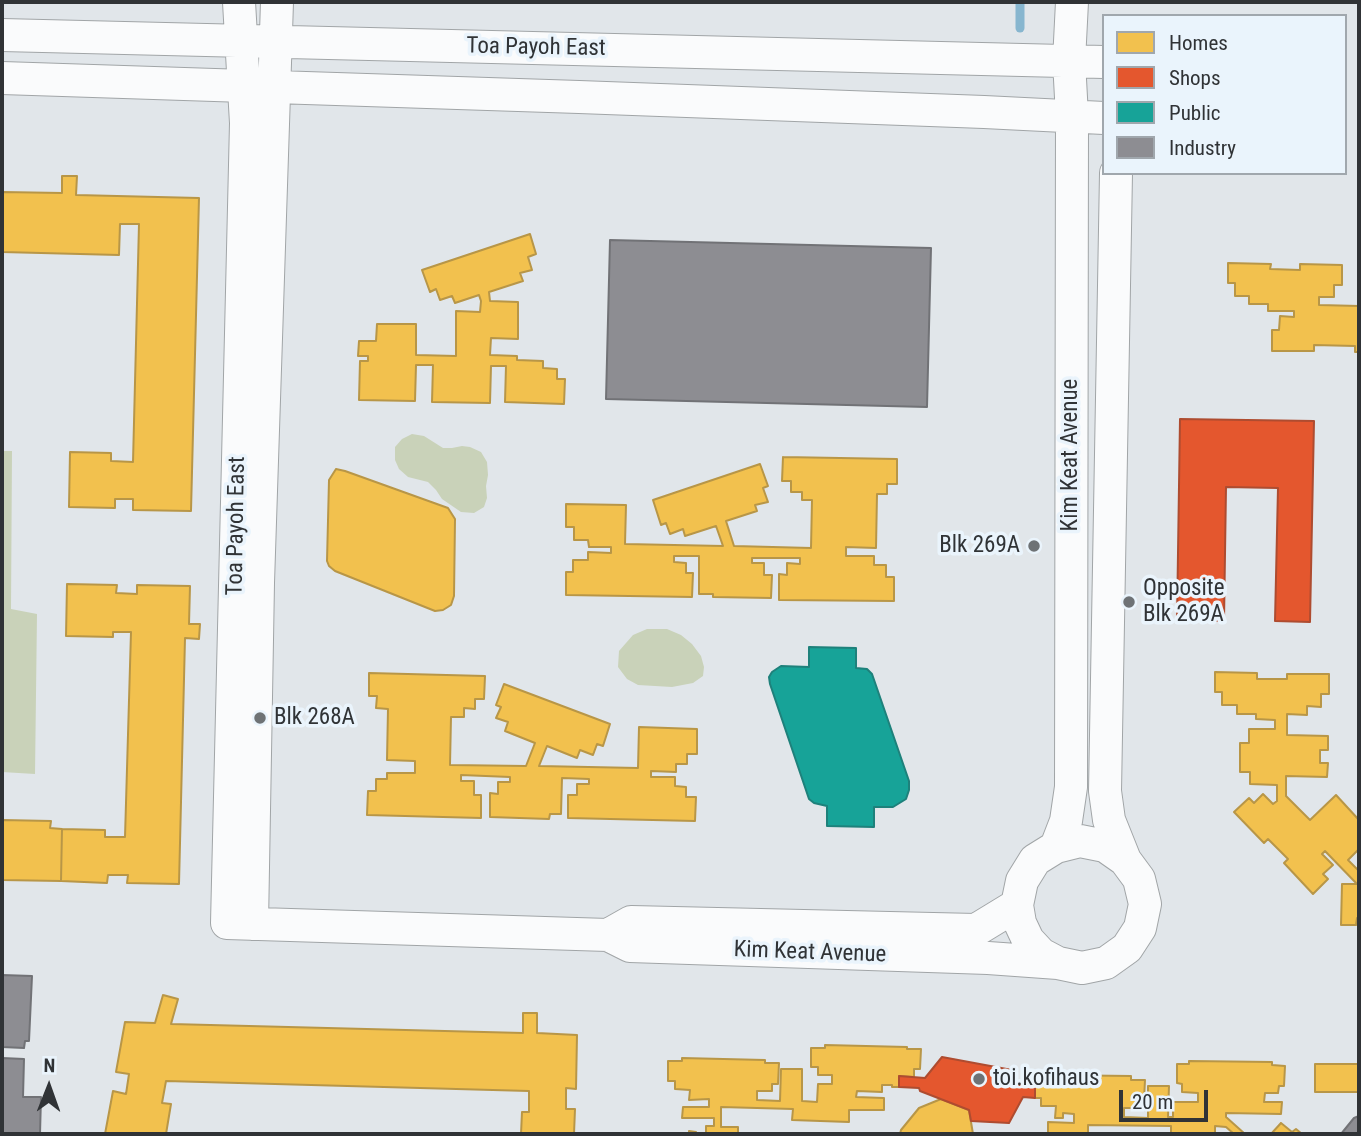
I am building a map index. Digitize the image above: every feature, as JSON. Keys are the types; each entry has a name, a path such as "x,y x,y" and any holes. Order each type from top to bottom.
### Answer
{"street":[{"path":"239,2 241,41 259,87"},
{"path":"259,87 276,42 277,2"},
{"name":"Kim Keat Avenue","path":"1056,846 1066,821 1071,787 1072,116 1069,61 1072,2"},
{"name":"Toa Payoh East","path":"2,35 1102,61"},
{"name":"Toa Payoh East","path":"2,78 1102,118"},
{"name":"Toa Payoh East","path":"240,924 245,678 246,123 259,87"},
{"name":"Kim Keat Avenue","path":"240,924 608,935 630,946 988,958 1058,963 1082,968 1106,963 1127,948 1140,928 1145,904 1139,879 1125,859 1109,820 1105,791 1116,175"},
{"path":"1058,963 1041,954 1028,940 1020,923 1017,905 1021,881 1035,860 1056,846 1080,841 1105,846 1125,859"},
{"name":"Kim Keat Avenue","path":"608,935 631,922 976,930 1017,905"}],"green space":[{"path":"412,434 424,436 443,448 462,446 481,452 487,462 488,475 484,507 474,513 461,512 442,499 428,482 408,477 399,469 395,460 395,447 402,439"},
{"path":"2,451 12,451 11,609 37,614 35,774 2,772"},
{"path":"647,629 667,629 692,644 701,656 703,676 693,683 672,687 638,685 627,679 618,667 619,651 633,635"}],"building: Homes":[{"path":"62,176 77,176 76,195 199,198 191,511 133,510 133,499 115,499 115,508 69,507 70,452 111,453 111,461 133,462 139,224 120,224 119,255 2,252 2,192 62,193"},
{"path":"530,234 536,254 528,257 532,270 520,273 523,281 489,292 490,301 518,302 518,339 491,338 490,355 543,361 543,368 557,369 557,379 565,379 564,404 505,402 506,366 491,366 490,403 432,402 433,365 416,365 415,401 359,400 360,361 368,361 368,356 358,356 359,341 376,341 377,324 416,324 416,355 456,356 456,311 480,312 479,295 455,303 452,296 440,300 436,289 430,292 422,270"},
{"path":"1228,263 1271,264 1270,269 1300,270 1300,264 1342,265 1342,285 1334,285 1334,297 1319,297 1319,305 1359,306 1359,352 1355,352 1355,346 1314,345 1314,351 1272,351 1272,330 1279,330 1280,316 1294,317 1294,311 1268,311 1268,304 1249,304 1249,296 1235,296 1235,283 1228,283"},
{"path":"783,457 897,459 897,484 887,484 887,494 877,494 876,548 846,547 846,556 874,556 874,565 886,565 886,577 894,577 894,601 779,600 779,574 787,575 787,563 800,564 800,558 752,558 752,563 764,563 764,575 772,575 771,598 713,597 713,594 699,594 699,556 674,556 674,562 686,563 686,573 693,573 692,597 566,595 566,572 573,572 573,560 588,560 588,552 611,553 611,547 589,547 588,540 574,540 574,527 566,527 566,504 626,505 625,544 723,546 716,526 685,536 683,529 670,534 666,523 661,525 653,500 760,464 768,486 763,488 768,502 755,505 757,511 726,521 734,546 811,548 812,500 802,500 802,492 791,492 791,481 782,481"},
{"path":"336,469 448,508 455,519 454,596 451,605 435,611 335,571 329,566 329,480"},
{"path":"67,584 117,585 116,593 137,594 137,585 190,586 189,624 200,624 199,639 185,638 179,884 127,883 128,875 108,875 107,883 61,881 62,829 105,830 105,837 125,837 131,632 113,632 113,637 66,636"},
{"path":"1215,672 1257,673 1257,679 1287,679 1287,674 1329,674 1329,694 1321,694 1321,707 1307,706 1307,715 1287,714 1287,735 1328,736 1328,750 1320,750 1320,763 1328,763 1327,777 1286,776 1286,796 1310,820 1336,795 1359,820 1359,849 1348,860 1359,871 1359,918 1356,925 1341,925 1342,884 1357,884 1325,851 1322,854 1333,865 1323,874 1328,879 1313,894 1284,863 1288,859 1268,839 1264,843 1234,812 1249,798 1254,803 1263,794 1273,804 1277,801 1277,785 1250,784 1250,772 1240,772 1240,743 1249,743 1249,729 1275,729 1275,720 1256,719 1256,714 1237,714 1237,705 1222,705 1222,692 1215,692"},
{"path":"369,673 485,676 484,699 475,699 475,709 464,708 464,717 451,717 450,765 526,766 535,743 505,731 508,722 496,718 501,707 496,705 504,684 610,724 603,746 597,744 593,755 580,750 577,758 547,746 539,766 638,768 639,727 697,729 697,754 687,754 687,764 676,764 676,772 651,771 651,777 675,777 675,786 686,787 686,797 696,797 695,821 568,818 568,795 577,795 577,784 589,784 589,779 562,778 561,814 550,814 549,819 490,817 490,793 498,794 498,782 510,782 510,777 461,775 461,781 474,781 474,795 481,795 481,818 367,815 368,791 376,791 376,779 387,779 387,773 415,773 415,761 387,760 388,709 376,708 377,696 369,696"},
{"path":"2,820 51,821 50,828 62,829 61,881 2,880"},
{"path":"163,995 178,999 171,1024 523,1033 523,1013 537,1013 537,1033 577,1035 576,1089 566,1088 566,1109 575,1109 574,1134 521,1134 522,1112 529,1112 529,1091 166,1081 162,1103 171,1104 166,1134 105,1134 113,1091 126,1094 129,1074 116,1072 125,1022 155,1023"},
{"path":"825,1045 921,1049 920,1069 914,1069 914,1077 899,1076 899,1087 882,1085 882,1092 857,1091 856,1097 884,1098 884,1110 849,1110 849,1122 792,1120 793,1109 721,1107 721,1127 738,1127 738,1134 706,1134 706,1126 714,1126 714,1118 682,1118 683,1107 709,1107 709,1099 689,1100 690,1090 675,1089 675,1081 668,1081 668,1061 682,1061 682,1058 765,1060 765,1063 779,1063 778,1084 772,1084 772,1091 757,1091 757,1100 780,1101 781,1069 802,1069 802,1101 817,1102 818,1084 832,1084 832,1075 818,1075 818,1067 811,1067 811,1048 825,1048"},
{"path":"1189,1061 1272,1062 1272,1065 1285,1066 1284,1086 1279,1086 1278,1093 1265,1093 1264,1102 1282,1102 1281,1114 1226,1113 1226,1117 1245,1134 1234,1134 1226,1127 1215,1126 1215,1134 1171,1134 1171,1126 1088,1125 1088,1134 1048,1134 1048,1122 1074,1123 1074,1114 1063,1113 1063,1118 1055,1118 1056,1106 1041,1106 1041,1098 1035,1098 1035,1078 1048,1078 1048,1075 1131,1076 1131,1080 1145,1080 1144,1100 1138,1099 1138,1108 1124,1108 1124,1117 1148,1118 1148,1086 1169,1086 1168,1117 1173,1117 1173,1102 1198,1102 1198,1093 1182,1092 1182,1084 1177,1083 1177,1064 1189,1064"},
{"path":"1315,1064 1359,1064 1359,1092 1315,1092"},
{"path":"941,1099 969,1110 973,1134 900,1134 919,1108"},
{"path":"1281,1123 1292,1132 1296,1129 1302,1134 1271,1134"}],"building: Shops":[{"path":"1180,419 1314,421 1310,622 1275,621 1278,488 1226,487 1224,621 1177,620"},
{"path":"942,1057 1012,1070 1018,1085 1035,1085 1035,1098 1023,1097 1009,1123 971,1121 969,1110 920,1091 919,1088 899,1087 899,1076 925,1078"}],"building: Public":[{"path":"809,647 856,648 856,668 867,669 872,674 909,781 906,799 893,807 874,807 874,827 827,826 827,806 809,799 769,677 781,666 809,667"}],"building: Industry":[{"path":"610,240 931,248 927,407 606,399"},
{"path":"2,975 32,976 29,1041 25,1041 24,1048 2,1047"},
{"path":"2,1058 24,1059 23,1097 41,1097 40,1134 2,1134"},
{"path":"1359,1116 1359,1134 1341,1134 1354,1118"}],"waterway":[{"path":"1020,2 1020,28"}],"place":[{"name":"Blk 269A","path":"1034,546"},
{"name":"Opposite Blk 269A","path":"1129,602"},
{"name":"Blk 268A","path":"260,718"},
{"name":"toi.kofihaus","path":"979,1079"}]}
